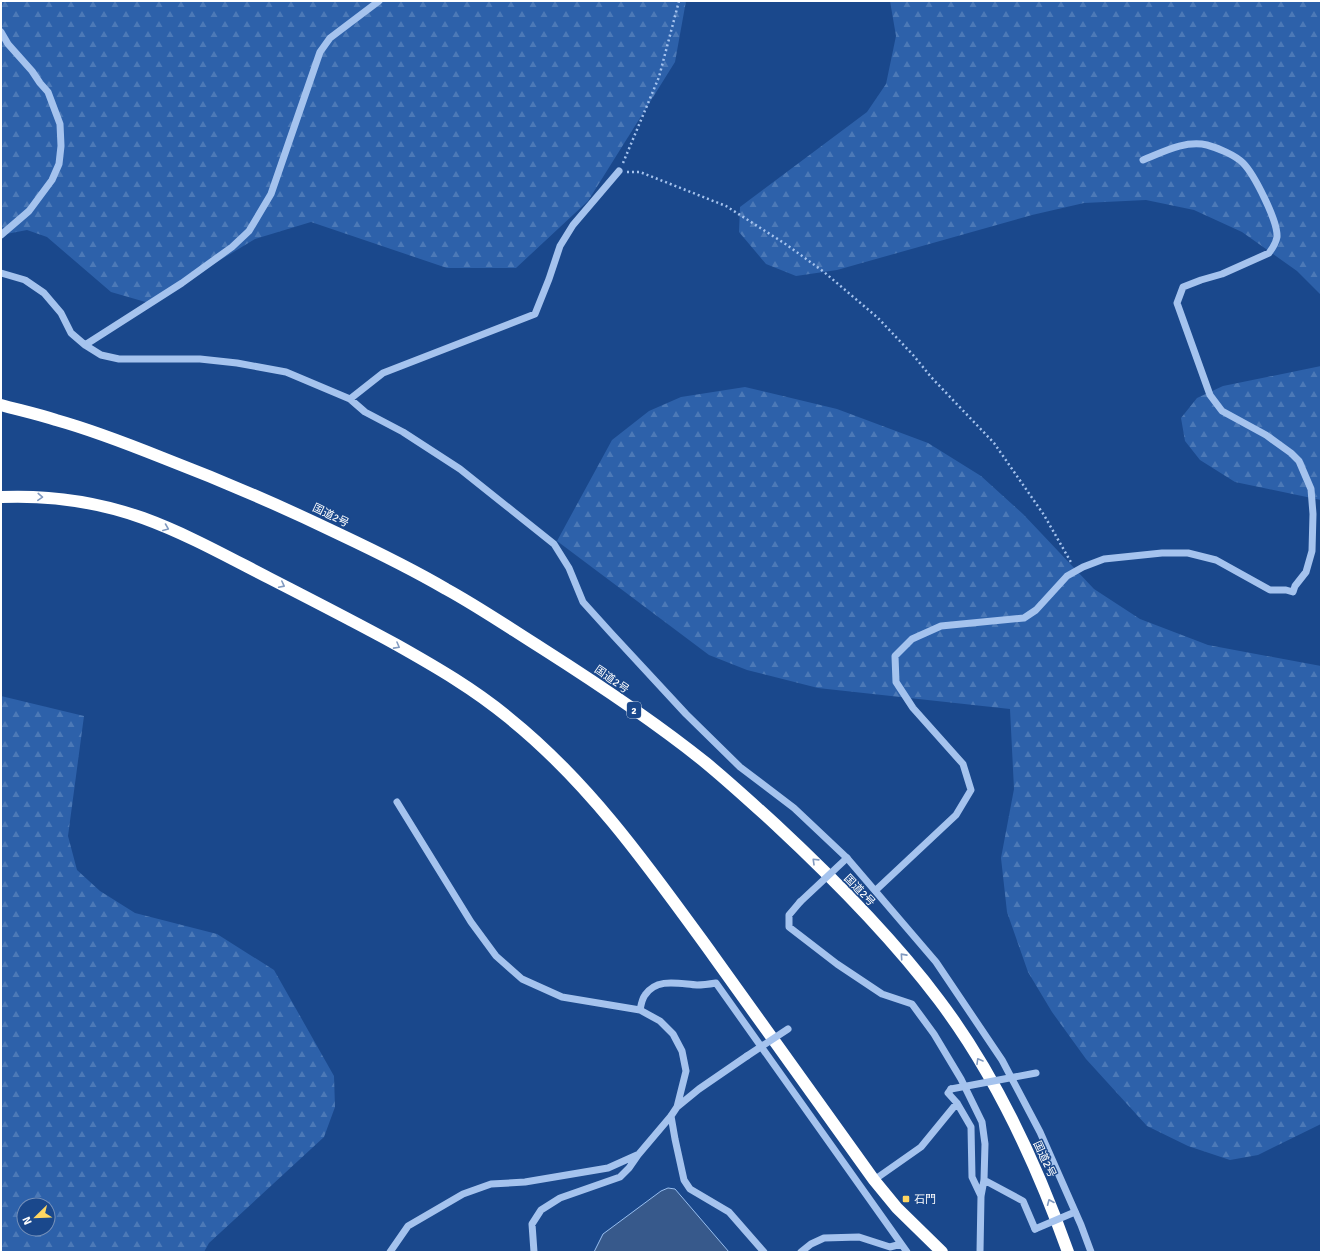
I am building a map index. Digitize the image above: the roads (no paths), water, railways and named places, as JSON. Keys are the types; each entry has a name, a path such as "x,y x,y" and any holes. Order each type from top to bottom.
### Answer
{"highway":[{"name":"国道2号","path":"1,405 58,420 187,467 288,509 364,546 446,588 522,636 589,679 706,763 816,862 908,961 941,1002 973,1051 1002,1100 1052,1205 1068,1252"},
{"path":"1,497 59,498 101,506 142,518 178,532 346,617 423,660 478,694 509,718 538,742 596,802 684,916 874,1180 896,1208 942,1252"}],"street":[{"path":"85,345 182,283 232,247 249,231 271,194 320,52 330,38 379,1"},
{"path":"1,32 8,44 48,92 60,124 61,146 58,164 52,180 29,211 1,235"},
{"path":"876,890 956,815 971,790 963,764 913,708 896,682 895,656 912,639 941,626 1024,618 1036,610 1067,576 1083,567 1104,559 1162,553 1188,553 1216,560 1270,590 1286,590 1293,592 1295,586 1306,572 1312,551 1313,514 1311,489 1299,461 1291,453 1266,435 1222,411 1210,395 1177,303 1182,287 1222,274 1269,253 1277,237 1274,222 1256,183 1242,162 1221,149 1206,145 1182,145 1143,160"},
{"path":"350,399 382,373 535,314 560,246 573,225 619,171"},
{"path":"1,273 25,280 44,293 72,333 85,345 101,355 119,359 200,359 237,363 286,372 350,399 365,412 402,432 460,469 554,544 570,568 582,602 686,714 740,767 794,808 847,858 876,890 936,962 1002,1060 1040,1132 1091,1252"},
{"path":"397,802 471,922 496,956 522,979 562,997 640,1010 660,1021 673,1034 682,1052 686,1071 677,1107"},
{"path":"847,858 800,902 789,915 790,927 837,964 882,994 912,1004 934,1034 961,1078 982,1122 985,1144 984,1180 981,1196 980,1252"},
{"path":"640,1010 644,996 649,990 661,984 674,982 698,985 716,983 908,1252"},
{"path":"534,1252 532,1224 541,1210 560,1198 620,1177 629,1168 677,1107 699,1089 788,1029"},
{"path":"981,1196 972,1178 971,1127 957,1103 948,1093 951,1089 1036,1073"},
{"path":"874,1180 921,1147 957,1103"},
{"path":"671,1116 684,1180 690,1189 729,1212 764,1252"},
{"path":"390,1252 408,1226 463,1194 491,1184 525,1182 608,1168 638,1155"},
{"path":"984,1180 1023,1201 1035,1229 1075,1212"},
{"path":"801,1252 811,1244 824,1238 859,1236 890,1247 901,1244"}],"place":[{"name":"石門","path":"906,1199"}]}
